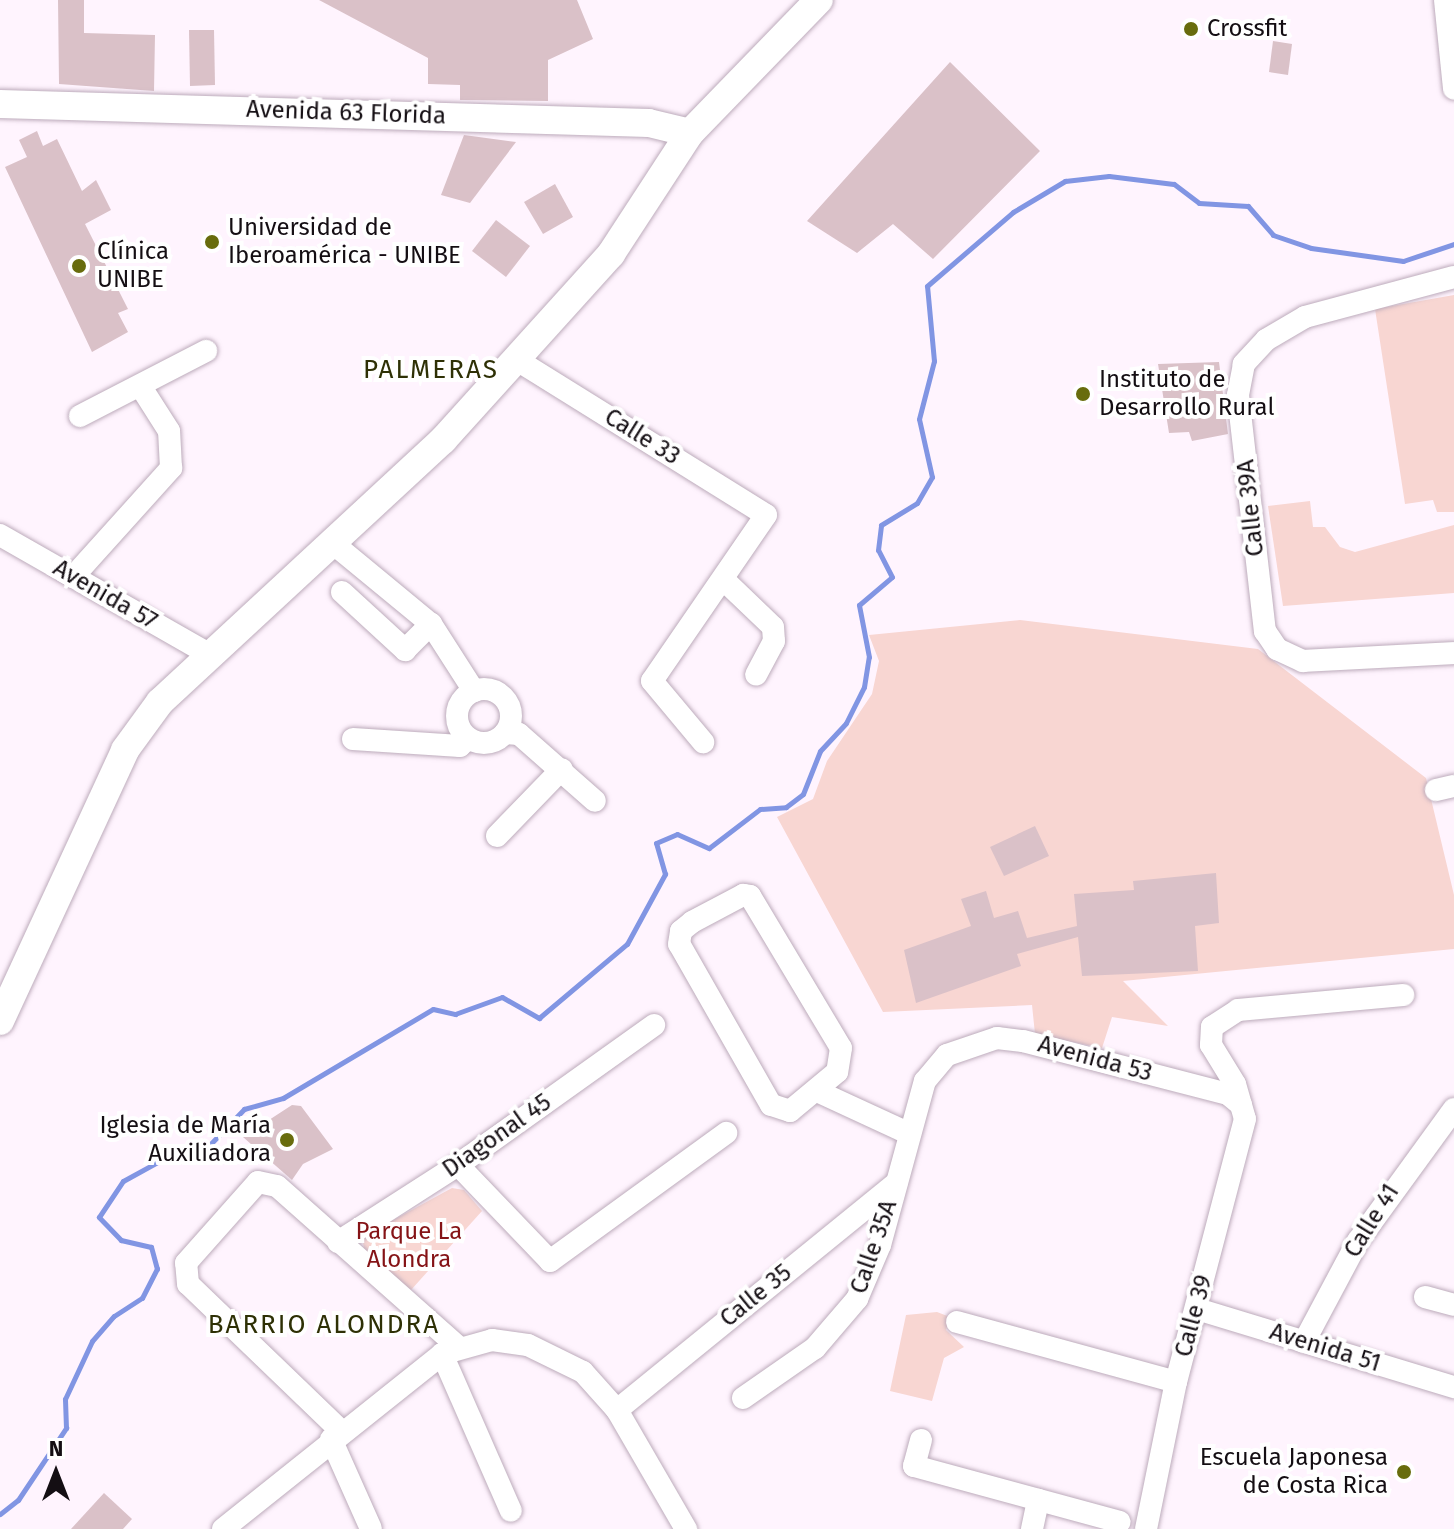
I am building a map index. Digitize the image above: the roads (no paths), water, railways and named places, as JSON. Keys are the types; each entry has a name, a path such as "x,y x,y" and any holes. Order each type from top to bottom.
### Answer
{"main road":[{"path":"0,1021 125,750 160,702 341,540 517,360 611,254 690,133 819,0"},
{"name":"Avenida 63 Florida","path":"0,104 649,123 690,133"},
{"path":"649,123 666,170"}],"street":[{"path":"1445,0 1454,89"},
{"name":"Calle 39A","path":"1454,277 1305,317 1266,340 1244,364 1238,395 1265,631 1277,649 1303,661 1454,653"},
{"path":"80,416 206,351"},
{"name":"Calle 33","path":"517,360 766,515 725,581"},
{"path":"73,577 171,468 169,431 141,387"},
{"name":"Avenida 57","path":"0,535 210,655"},
{"path":"341,540 431,624 474,691 502,697 511,715 505,733 492,742 468,738 458,725 458,709 474,691"},
{"path":"703,742 652,681 725,581 773,627 774,641 756,675"},
{"path":"342,592 405,650 431,624"},
{"path":"505,733 519,734 595,801"},
{"path":"353,739 460,746 468,738"},
{"path":"497,836 562,769"},
{"path":"750,896 841,1048 837,1072 819,1092 790,1111 771,1105 679,944 681,931 750,896"},
{"path":"1241,1105 1210,1039 1224,1014 1403,995"},
{"name":"Diagonal 45","path":"338,1242 458,1165 654,1025"},
{"name":"Avenida 53","path":"947,1055 997,1038 1023,1041 1228,1094 1241,1105"},
{"name":"Calle 35A","path":"743,1398 841,1325 880,1245 925,1081 947,1055"},
{"path":"819,1092 910,1134"},
{"name":"Calle 39","path":"1146,1529 1176,1382 1245,1119 1241,1105"},
{"name":"Calle 41","path":"1304,1342 1365,1230 1454,1109"},
{"path":"458,1165 540,1258 550,1261 726,1133"},
{"path":"371,1529 336,1435 188,1284 186,1263 258,1182 268,1181 338,1242 449,1350 511,1511"},
{"name":"Calle 35","path":"617,1410 896,1183"},
{"path":"1425,1297 1454,1305"},
{"name":"Avenida 51","path":"1197,1309 1454,1387"},
{"path":"957,1322 1176,1382"},
{"path":"223,1529 336,1435 449,1350 492,1340 555,1355 583,1372 617,1410 686,1529"},
{"path":"921,1440 914,1466 1120,1522"},
{"path":"1032,1529 1038,1500"}],"waterway":[{"path":"0,1514 18,1500 66,1428 65,1399 92,1341 114,1316 142,1298 157,1269 151,1247 121,1240 99,1217 123,1181 163,1159 197,1158 244,1109 283,1098 433,1009 455,1014 502,997 539,1018 627,944 665,874 656,843 677,834 709,848 760,809 786,807 803,794 820,751 846,723 864,687 869,657 859,605 892,577 878,550 881,525 917,503 932,477 919,419 934,361 927,286 1013,212 1065,181 1109,176 1174,184 1199,203 1248,206 1273,235 1311,248 1403,261 1454,244"}],"place":[{"name":"Crossfit","path":"1191,29"},
{"name":"Universidad de Iberoamérica - UNIBE","path":"212,242"},
{"name":"Clínica UNIBE","path":"79,266"},
{"name":"Instituto de Desarrollo Rural","path":"1083,394"},
{"name":"Iglesia de María Auxiliadora","path":"287,1140"},
{"name":"Escuela Japonesa de Costa Rica","path":"1404,1472"}],"district":[{"name":"PALMERAS","path":"431,370"},
{"name":"BARRIO ALONDRA","path":"324,1325"}],"park label":[{"name":"Parque La Alondra","path":"409,1246"}]}
